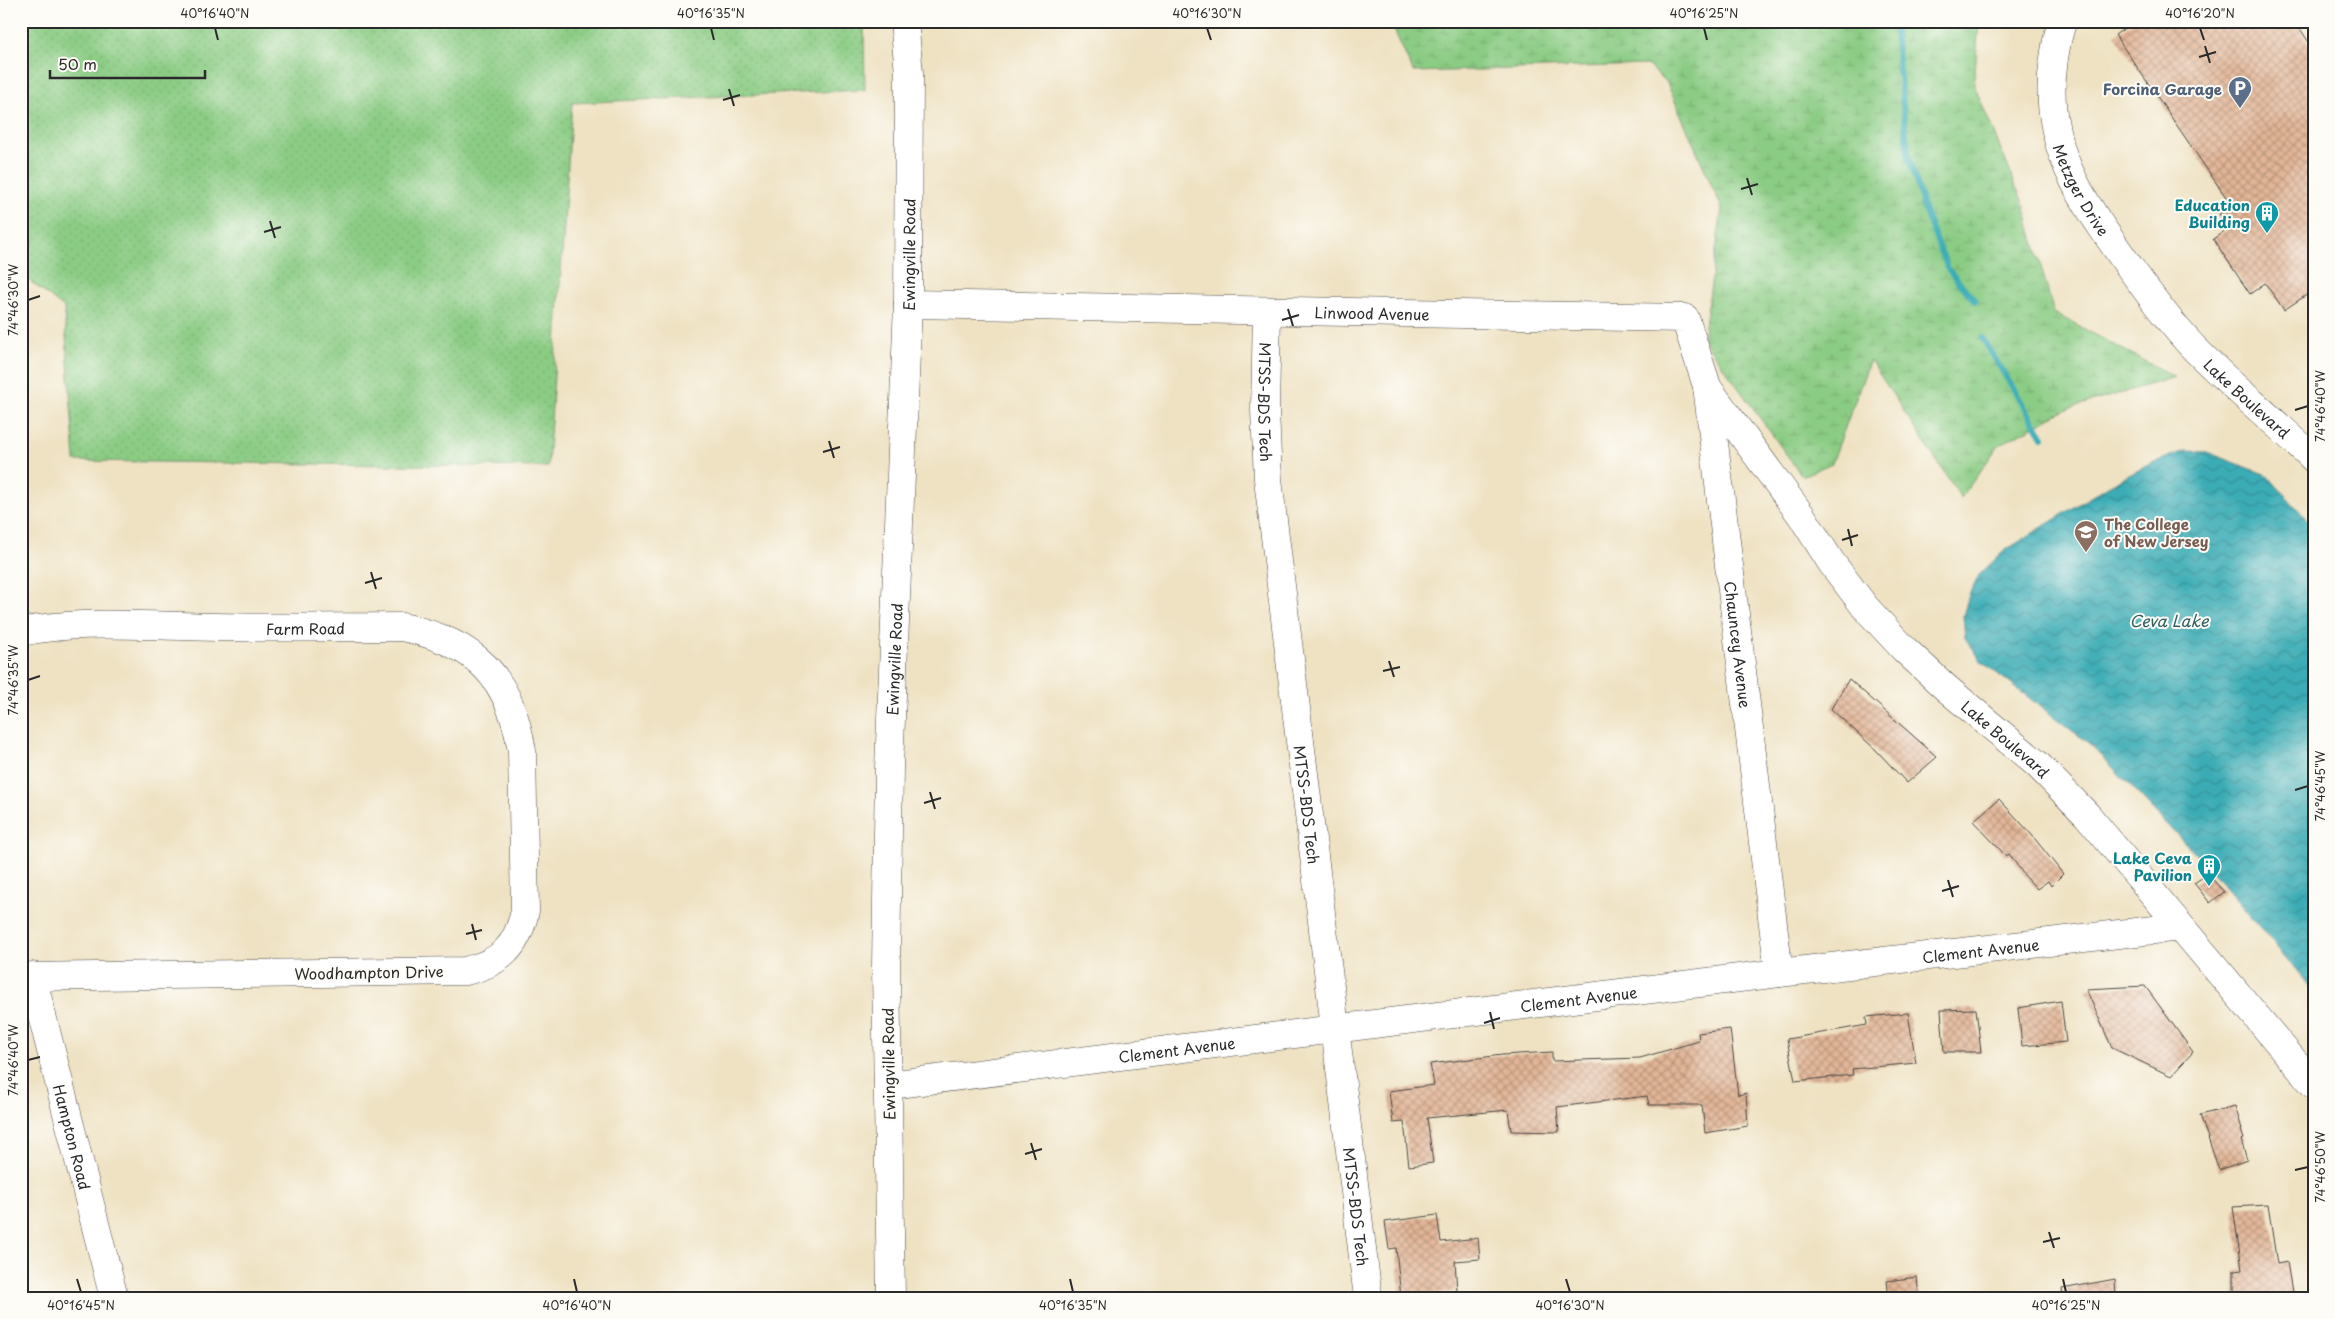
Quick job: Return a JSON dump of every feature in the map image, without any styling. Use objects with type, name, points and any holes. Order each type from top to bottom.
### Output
[{"type":"street","name":"Ewingville Road","points":[[891,1298],[886,968],[889,768],[908,304],[909,73],[904,21]]},
{"type":"street","name":"Metzger Drive","points":[[2063,21],[2055,53],[2051,82],[2052,111],[2056,138],[2065,164],[2094,216],[2182,335]]},
{"type":"street","name":"Linwood Avenue","points":[[908,304],[1685,318]]},
{"type":"street","name":"MTSS-BDS Tech","points":[[1267,311],[1265,410],[1268,479],[1368,1298]]},
{"type":"street","name":"Chauncey Avenue","points":[[1685,318],[1707,386],[1779,973]]},
{"type":"street","name":"Lake Boulevard","points":[[2182,335],[2208,362],[2314,459]]},
{"type":"street","name":"Lake Boulevard","points":[[1707,386],[1865,607],[1904,650],[1946,688],[2037,764],[2087,815],[2314,1085]]},
{"type":"street","name":"Farm Road","points":[[21,632],[75,625],[126,623],[181,626],[402,627],[431,633],[454,643],[475,657],[494,677],[509,700],[518,726],[522,751]]},
{"type":"street","name":"Woodhampton Drive","points":[[27,977],[465,971],[483,967],[501,957],[513,944],[521,928],[526,911],[522,751]]},
{"type":"street","name":"Clement Avenue","points":[[889,1085],[1779,973],[2180,927]]},
{"type":"street","name":"Hampton Road","points":[[27,977],[114,1298]]},
{"type":"green space","points":[[21,21],[864,21],[865,90],[572,103],[548,467],[75,461],[64,308],[21,274]]},
{"type":"green space","points":[[1390,21],[1979,21],[1974,85],[2024,205],[2054,313],[2175,377],[2067,409],[1999,445],[1961,498],[1870,360],[1832,463],[1802,476],[1703,339],[1722,209],[1667,83],[1647,65],[1413,72]]},
{"type":"water","name":"Ceva Lake","points":[[2185,451],[2207,452],[2267,475],[2314,527],[2314,991],[2210,869],[2091,745],[1982,662],[1965,638],[1963,616],[1969,594],[1979,575],[2004,551],[2108,486],[2152,463]]},
{"type":"building","name":"Forcina Garage","points":[[2135,21],[2295,21],[2314,50],[2314,290],[2284,310],[2265,283],[2250,294],[2213,239],[2229,228],[2219,214],[2232,206],[2115,35]]},
{"type":"building","points":[[1849,679],[1937,757],[1907,783],[1876,750],[1831,709]]},
{"type":"building","points":[[1999,799],[2031,834],[2063,874],[2051,886],[2048,881],[2037,889],[2009,854],[2006,856],[1973,821]]},
{"type":"building","name":"Lake Ceva Pavilion","points":[[2208,874],[2224,892],[2210,903],[2194,883]]},
{"type":"building","points":[[2145,986],[2193,1052],[2171,1076],[2112,1048],[2086,989]]},
{"type":"building","points":[[2061,1001],[2066,1042],[2022,1046],[2018,1008]]},
{"type":"building","points":[[1976,1009],[1981,1052],[1944,1052],[1941,1010]]},
{"type":"building","points":[[1908,1013],[1916,1063],[1852,1069],[1853,1075],[1795,1081],[1787,1039],[1867,1025],[1866,1017]]},
{"type":"building","points":[[1730,1029],[1738,1095],[1746,1093],[1748,1126],[1705,1133],[1702,1105],[1649,1105],[1647,1096],[1557,1107],[1559,1132],[1511,1131],[1508,1110],[1427,1118],[1433,1163],[1409,1166],[1404,1122],[1393,1123],[1389,1091],[1434,1085],[1430,1064],[1502,1055],[1552,1052],[1552,1061],[1640,1058],[1699,1041],[1698,1033]]},
{"type":"building","points":[[2235,1106],[2242,1129],[2244,1139],[2241,1140],[2247,1160],[2219,1170],[2200,1115]]},
{"type":"building","points":[[2268,1205],[2277,1264],[2287,1262],[2293,1298],[2234,1298],[2234,1270],[2242,1269],[2233,1207]]},
{"type":"building","points":[[1437,1215],[1441,1242],[1478,1238],[1480,1259],[1455,1261],[1457,1291],[1401,1298],[1396,1248],[1389,1249],[1385,1222]]},
{"type":"building","points":[[1917,1277],[1919,1298],[1889,1298],[1887,1281]]},
{"type":"building","points":[[2115,1279],[2116,1298],[2063,1298],[2062,1289]]},
{"type":"waterway","points":[[1894,21],[1908,154],[1925,212],[1948,269],[1975,301]]},
{"type":"waterway","points":[[1982,338],[2043,437]]},
{"type":"place","name":"Forcina Garage","points":[[2240,109]]},
{"type":"place","name":"Education Building","points":[[2267,234]]},
{"type":"place","name":"The College of New Jersey","points":[[2086,553]]},
{"type":"place","name":"Lake Ceva Pavilion","points":[[2209,887]]}]
